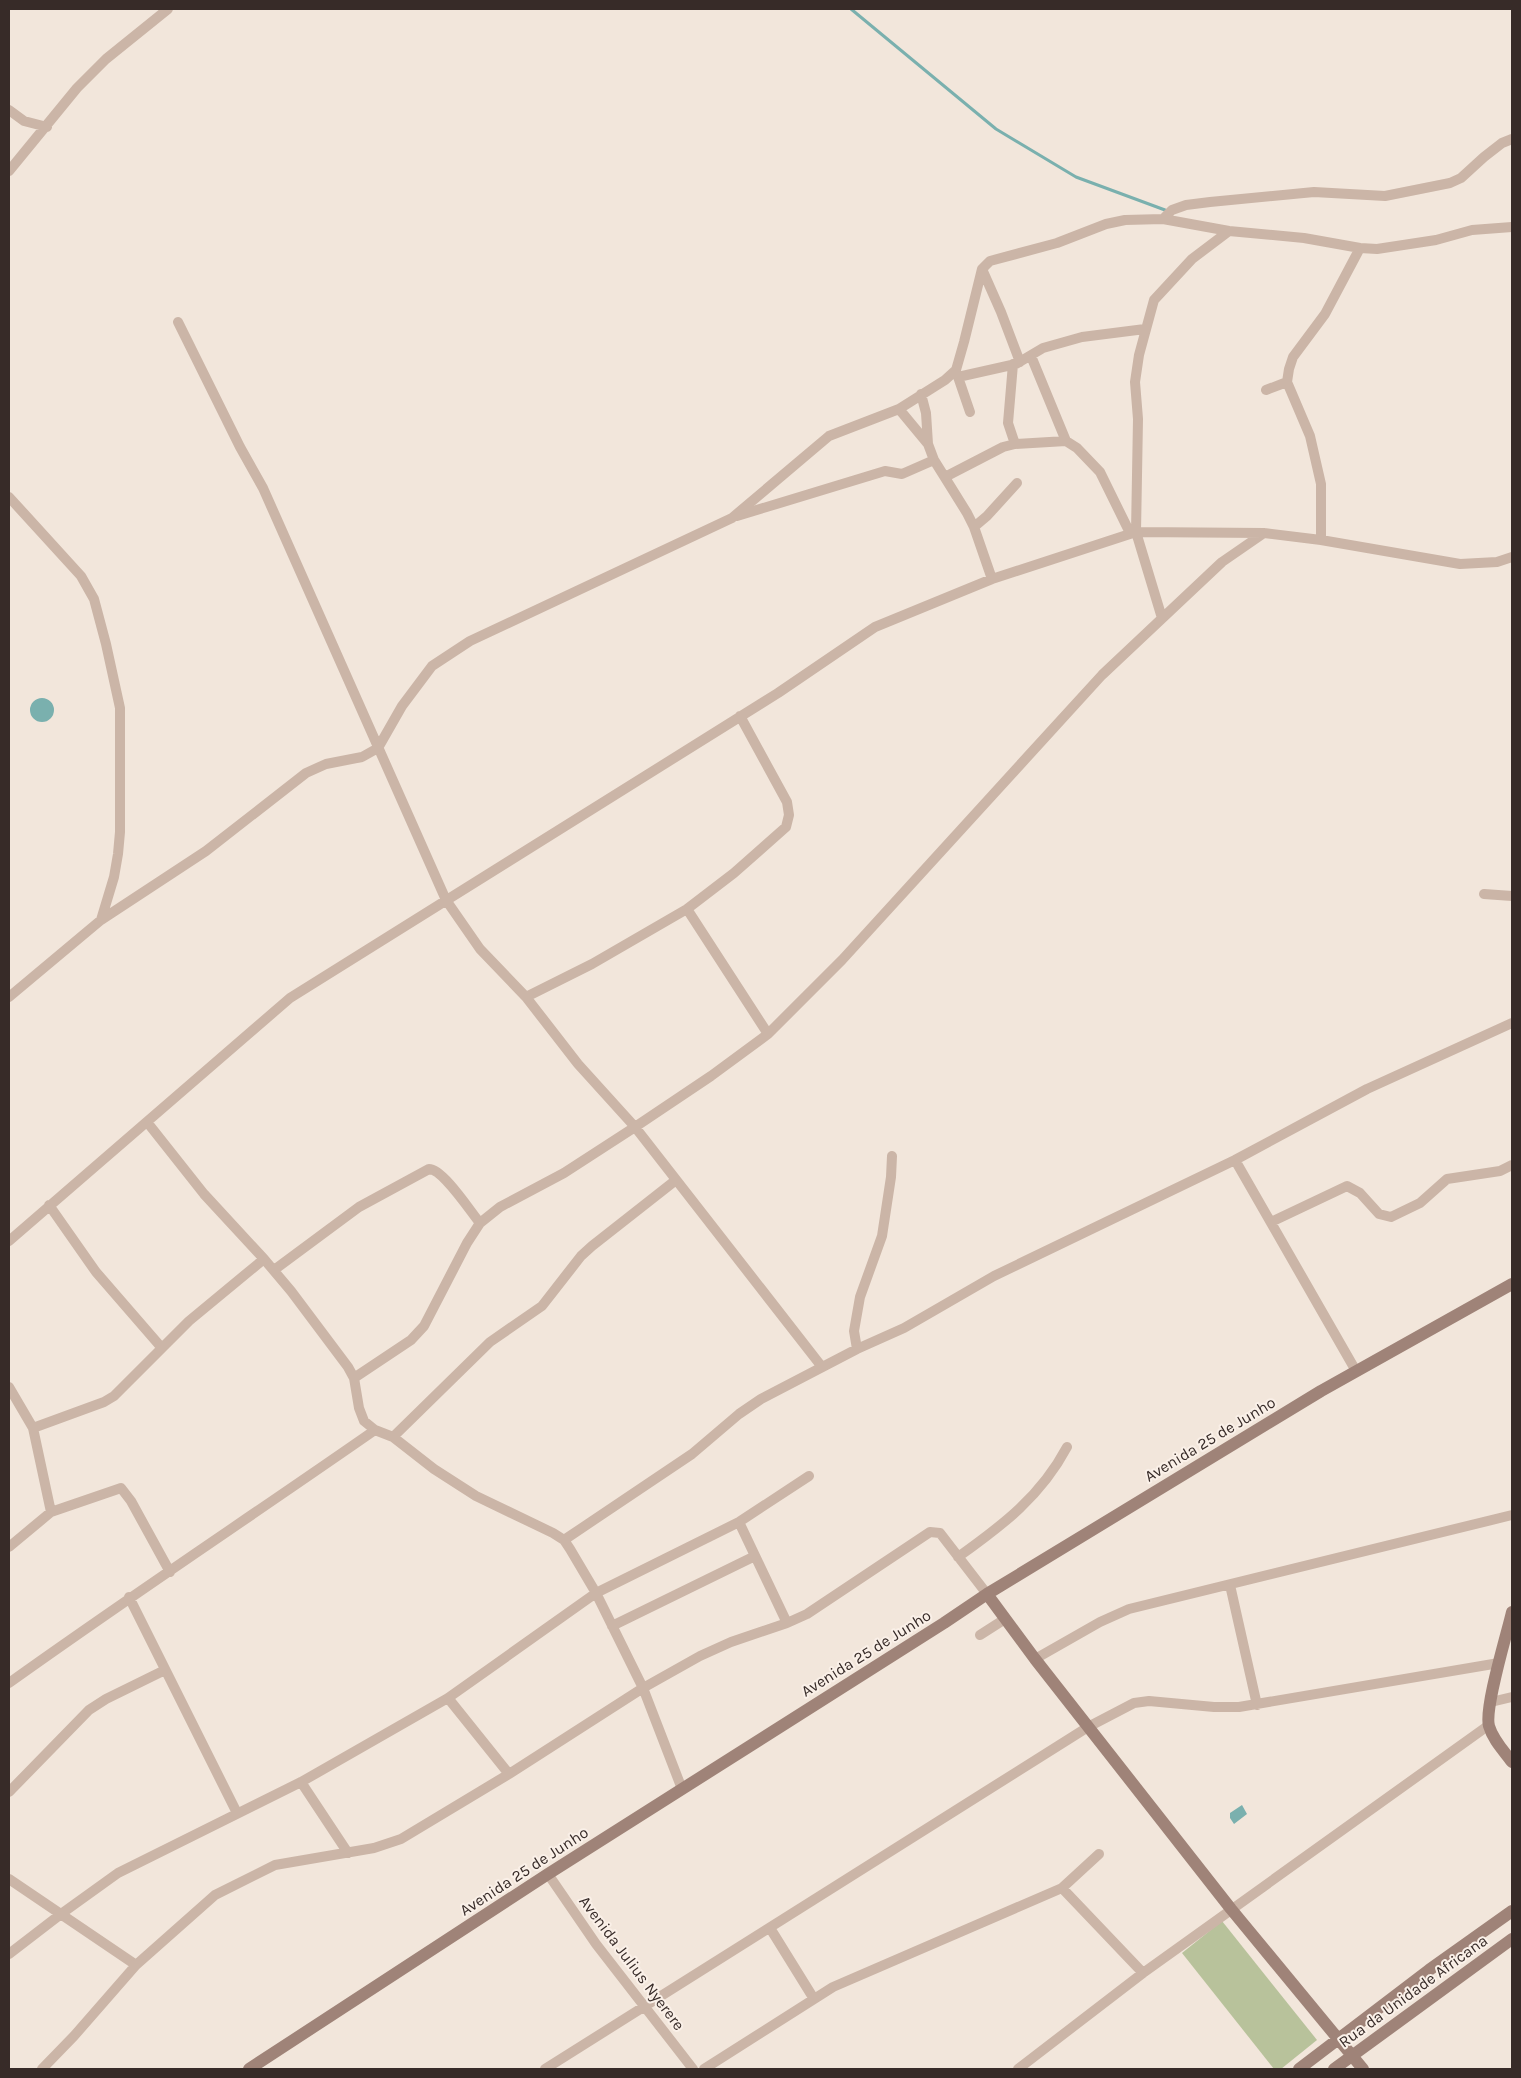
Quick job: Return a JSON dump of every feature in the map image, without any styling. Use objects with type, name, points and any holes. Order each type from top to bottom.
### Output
[{"type":"street","points":[[9,171],[78,88],[106,59],[168,9]]},
{"type":"street","points":[[9,110],[24,121],[47,127]]},
{"type":"street","points":[[1163,219],[1172,210],[1202,203],[1314,192],[1385,196],[1450,183],[1461,178],[1484,156],[1502,143],[1512,139]]},
{"type":"street","points":[[970,412],[957,373],[982,269],[990,262],[1057,243],[1106,224],[1125,220],[1163,219],[1229,231],[1304,238],[1360,248],[1377,249],[1401,247],[1472,230],[1512,227]]},
{"type":"street","points":[[1133,532],[1138,419],[1135,382],[1145,329],[1154,300],[1192,259],[1229,231]]},
{"type":"street","points":[[1321,540],[1321,484],[1310,436],[1287,382],[1293,357],[1325,314],[1360,248]]},
{"type":"street","points":[[982,269],[1001,312],[1016,364],[1008,423],[1015,444]]},
{"type":"street","points":[[178,322],[240,447],[263,488],[446,900],[480,949],[526,997],[578,1064],[635,1127],[822,1367]]},
{"type":"street","points":[[732,518],[829,436],[899,409],[957,373],[1016,364],[1043,348],[1082,336],[1145,329]]},
{"type":"street","points":[[1032,356],[1066,441],[1077,448],[1100,472],[1133,532],[1162,618]]},
{"type":"street","points":[[1266,390],[1287,382]]},
{"type":"street","points":[[922,394],[926,413],[928,444],[934,460],[974,527],[992,579]]},
{"type":"street","points":[[899,409],[928,444]]},
{"type":"street","points":[[945,477],[1002,447],[1015,444],[1066,441]]},
{"type":"street","points":[[9,997],[101,920],[206,851],[306,773],[326,764],[362,757],[378,748],[402,706],[432,666],[451,652],[478,637],[732,518],[884,471],[902,474],[934,460]]},
{"type":"street","points":[[974,527],[987,516],[1017,483]]},
{"type":"street","points":[[9,497],[81,576],[94,599],[120,708],[120,832],[114,877],[101,920]]},
{"type":"street","points":[[9,1241],[290,998],[778,693],[875,627],[992,579],[1133,532],[1264,533],[1321,540],[1460,564],[1497,562],[1512,557]]},
{"type":"street","points":[[354,1378],[411,1340],[424,1326],[467,1243],[480,1223],[500,1206],[564,1172],[635,1127],[711,1076],[768,1034],[849,952],[1102,675],[1222,562],[1264,533]]},
{"type":"street","points":[[526,997],[592,964],[686,909],[734,873],[786,827],[787,802],[740,716]]},
{"type":"street","points":[[1484,894],[1512,896]]},
{"type":"street","points":[[686,909],[768,1034]]},
{"type":"street","points":[[564,1540],[692,1454],[739,1414],[761,1399],[858,1349],[904,1328],[994,1276],[1236,1160],[1367,1089],[1512,1024]]},
{"type":"street","points":[[147,1122],[204,1194],[274,1270],[354,1378],[359,1408],[364,1420],[375,1430],[393,1438],[455,1483],[564,1540],[596,1593],[643,1688],[682,1789]]},
{"type":"street","points":[[858,1349],[854,1331],[860,1297],[882,1236],[892,1177],[892,1156]]},
{"type":"street","points":[[1236,1160],[1356,1371]]},
{"type":"street","points":[[1271,1222],[1347,1186],[1360,1194],[1379,1214],[1391,1217],[1420,1203],[1447,1179],[1500,1171],[1512,1165]]},
{"type":"street","points":[[274,1270],[359,1207],[429,1168],[445,1179],[480,1223]]},
{"type":"street","points":[[393,1438],[490,1342],[542,1306],[581,1256],[676,1180]]},
{"type":"street","points":[[50,1205],[96,1272],[162,1348]]},
{"type":"street","points":[[33,1428],[104,1402],[114,1396],[189,1322],[264,1259]]},
{"type":"street","name":"Avenida 25 de Junho","points":[[249,2069],[548,1874],[935,1629],[986,1594],[1356,1371],[1512,1284]]},
{"type":"street","points":[[9,1387],[33,1428],[52,1512]]},
{"type":"street","points":[[9,1683],[129,1597],[170,1572],[375,1430]]},
{"type":"street","points":[[958,1557],[999,1528],[1024,1506],[1048,1480],[1067,1447]]},
{"type":"street","points":[[9,1954],[118,1873],[301,1782],[448,1698],[596,1593],[739,1522],[809,1476]]},
{"type":"street","points":[[9,1547],[52,1512],[118,1488],[123,1489],[170,1572]]},
{"type":"street","points":[[1035,1659],[1100,1622],[1129,1608],[1230,1586],[1512,1515]]},
{"type":"street","points":[[739,1522],[787,1623]]},
{"type":"street","points":[[48,2067],[136,1965],[215,1895],[274,1865],[374,1848],[401,1838],[509,1774],[643,1688],[716,1648],[787,1623],[825,1603],[930,1532],[940,1533],[1035,1659],[1231,1909],[1363,2069]]},
{"type":"street","points":[[612,1626],[755,1556]]},
{"type":"street","points":[[1230,1586],[1257,1705]]},
{"type":"street","points":[[129,1597],[237,1813]]},
{"type":"street","points":[[1512,1612],[1499,1663],[1491,1702],[1489,1724],[1493,1736],[1512,1762]]},
{"type":"street","points":[[980,1635],[1005,1619]]},
{"type":"street","points":[[545,2069],[1088,1727],[1134,1703],[1149,1700],[1214,1707],[1257,1705],[1499,1663]]},
{"type":"street","points":[[9,1792],[89,1710],[106,1699],[165,1670]]},
{"type":"street","points":[[1491,1702],[1512,1697]]},
{"type":"street","points":[[448,1698],[509,1774]]},
{"type":"street","points":[[1018,2069],[1143,1972],[1489,1724]]},
{"type":"street","points":[[301,1782],[348,1853]]},
{"type":"street","points":[[704,2069],[833,1987],[1062,1888],[1099,1854]]},
{"type":"street","name":"Avenida Julius Nyerere","points":[[548,1874],[596,1944],[693,2069]]},
{"type":"street","points":[[9,1879],[136,1965]]},
{"type":"street","points":[[1062,1888],[1143,1972]]},
{"type":"street","name":"Rua da Unidade Africana","points":[[1299,2069],[1429,1970],[1512,1911]]},
{"type":"street","points":[[770,1928],[814,1999]]},
{"type":"street","name":"Rua da Unidade Africana","points":[[1334,2069],[1512,1939]]},
{"type":"green space","points":[[1222,1921],[1317,2040],[1281,2069],[1274,2069],[1182,1953]]},
{"type":"water","points":[[42,698],[51,701],[54,710],[51,719],[42,722],[33,719],[30,710],[33,701]]},
{"type":"water","points":[[1242,1805],[1247,1814],[1234,1824],[1230,1818],[1230,1813]]},
{"type":"waterway","points":[[851,9],[996,129],[1076,177],[1165,210]]}]
